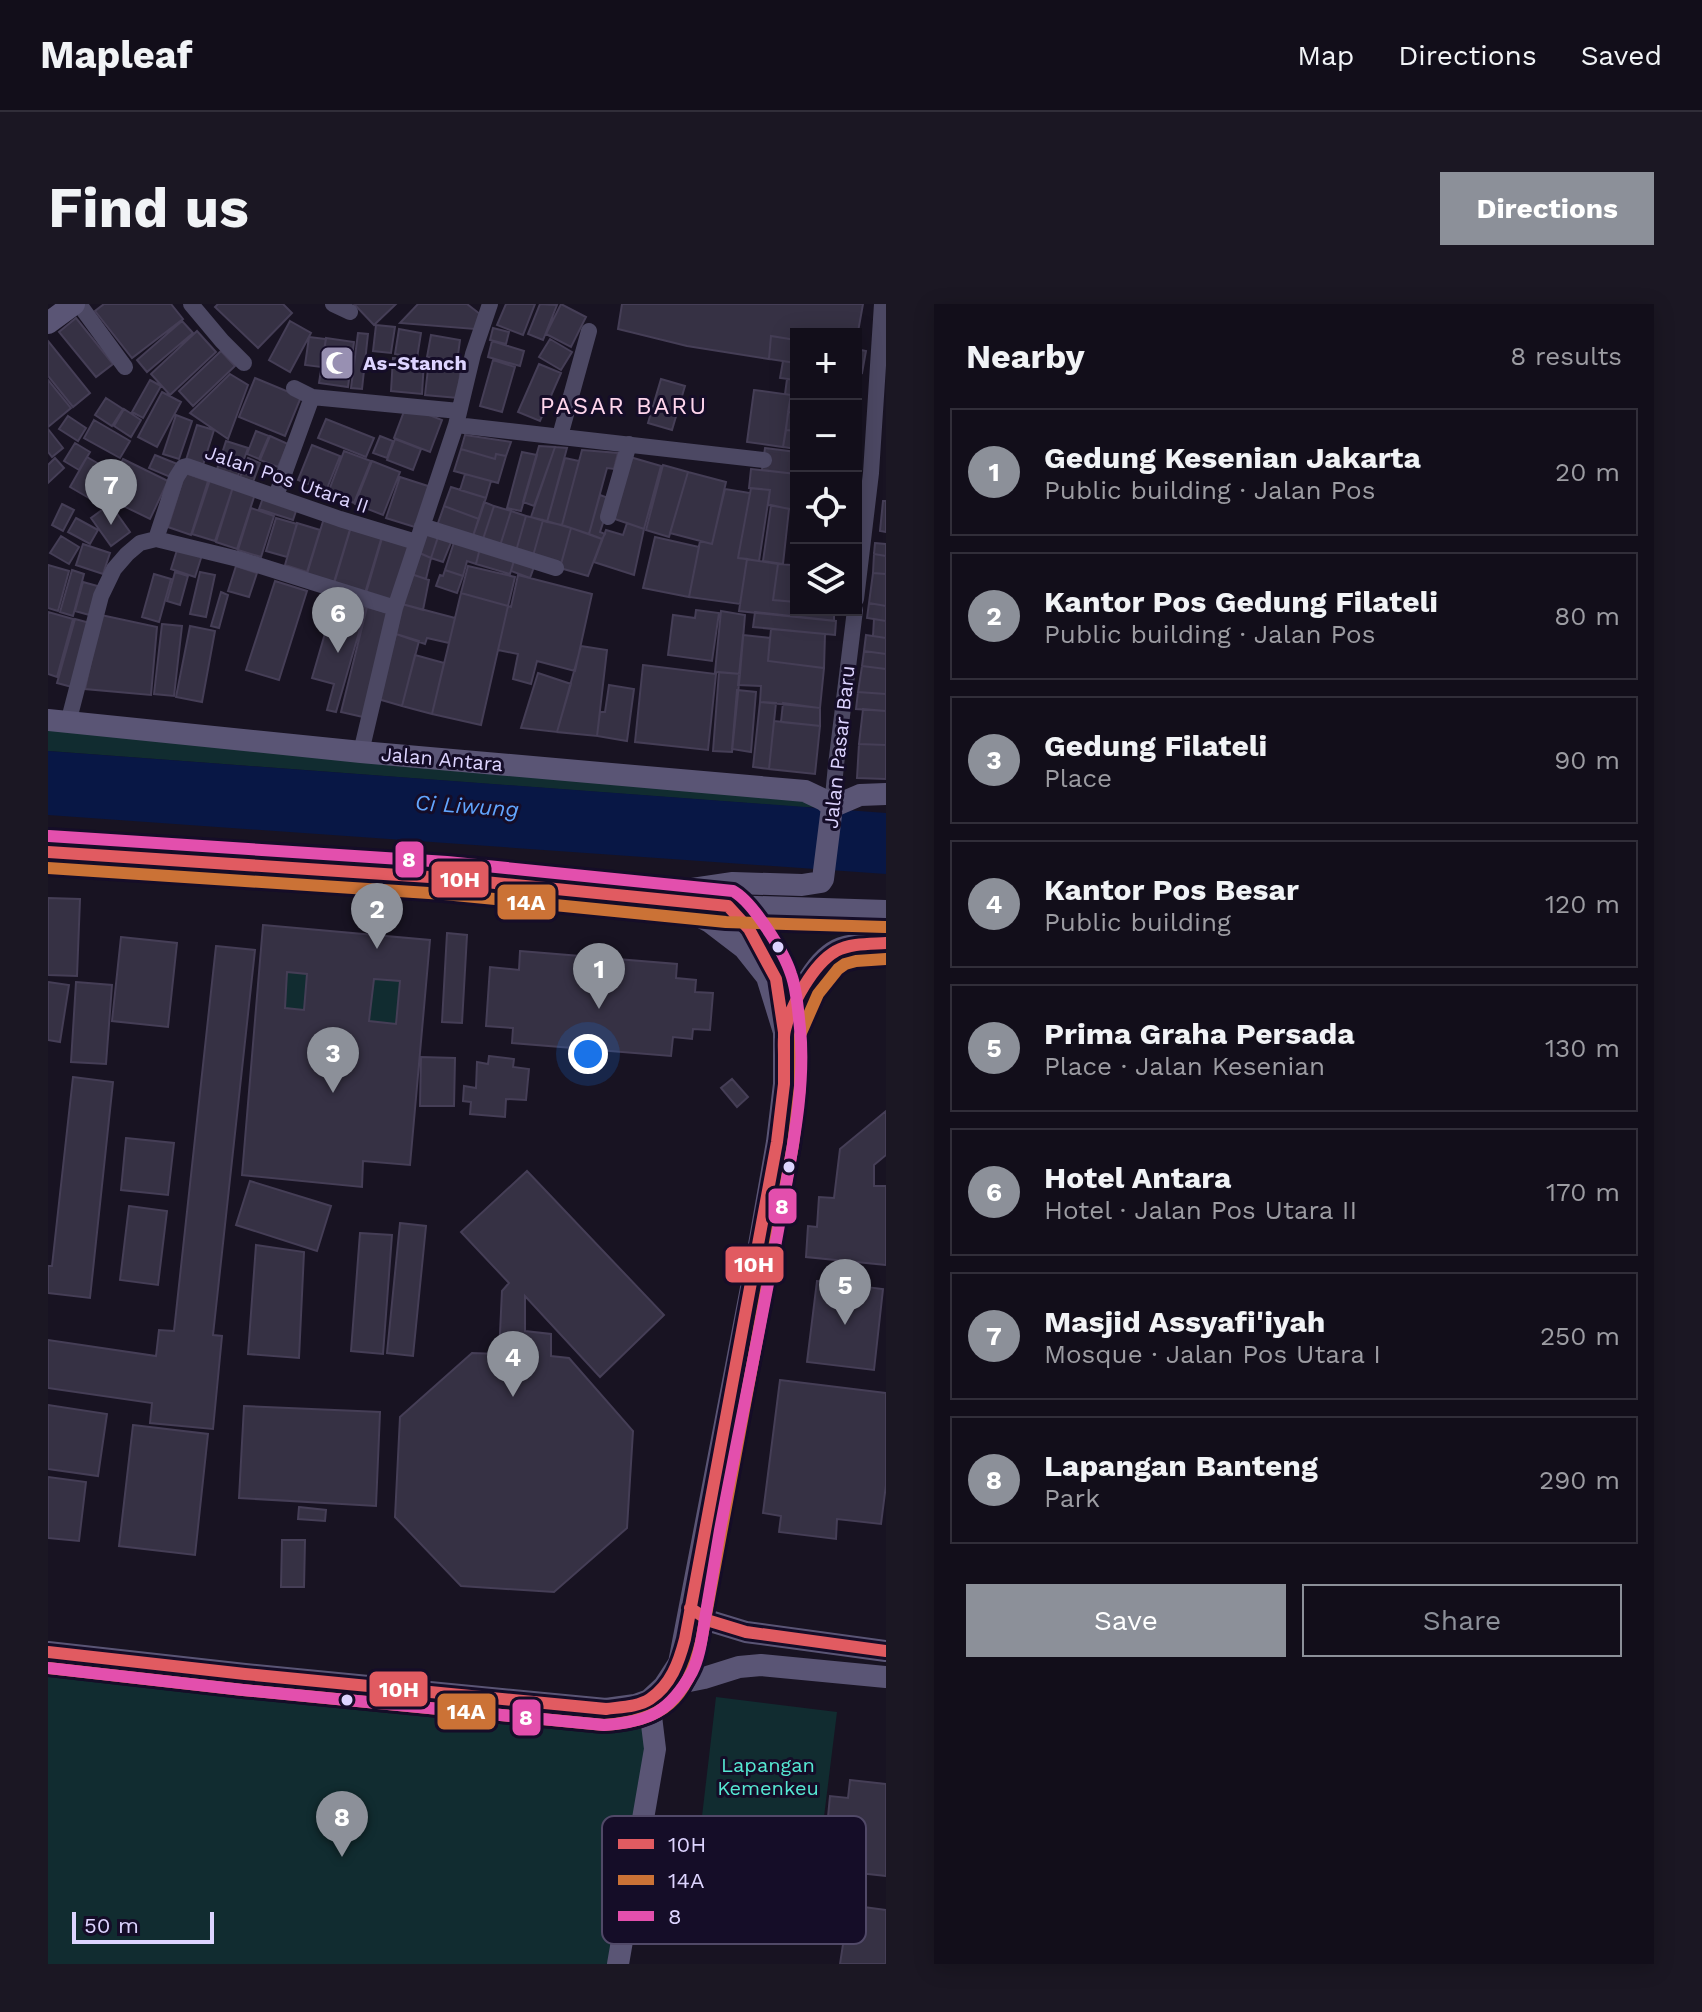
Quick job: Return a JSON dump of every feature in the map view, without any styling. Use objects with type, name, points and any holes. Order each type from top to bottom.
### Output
[{"type":"main road","name":"Jalan Antara","points":[[58,722],[805,791],[824,800],[832,808]]},
{"type":"main road","points":[[832,808],[860,795],[886,794]]},
{"type":"main road","name":"Jalan Pasar Baru","points":[[656,898],[682,890],[733,883],[802,885],[822,878],[832,808]]},
{"type":"main road","points":[[48,852],[445,878],[728,906],[886,911]]},
{"type":"main road","points":[[643,1816],[655,1749],[657,1693],[679,1663],[777,1142],[784,1084],[784,1032],[767,977],[744,948],[710,922],[656,898]]},
{"type":"main road","points":[[784,1032],[804,986],[827,957],[838,949],[853,945],[886,943]]},
{"type":"main road","points":[[690,1608],[710,1621],[746,1632],[886,1651]]},
{"type":"main road","points":[[48,1652],[606,1709],[635,1705],[657,1693],[739,1667],[761,1665],[886,1677]]},
{"type":"main road","points":[[618,1964],[621,1944]]},
{"type":"street","points":[[191,304],[244,363]]},
{"type":"street","points":[[333,304],[350,312]]},
{"type":"street","points":[[361,752],[395,608],[458,418],[473,354],[490,304]]},
{"type":"street","points":[[860,544],[882,304]]},
{"type":"street","points":[[61,311],[125,367]]},
{"type":"street","points":[[560,436],[589,331]]},
{"type":"street","points":[[294,388],[312,397],[560,436],[764,460]]},
{"type":"street","points":[[276,496],[312,397]]},
{"type":"street","points":[[608,517],[629,444]]},
{"type":"street","name":"Jalan Pos Utara II","points":[[156,539],[176,478],[187,466],[340,519],[419,534],[556,568]]},
{"type":"street","points":[[58,722],[101,596],[114,569],[140,543],[156,539],[238,559],[395,608]]},
{"type":"street","name":"Jalan Pasar Baru","points":[[832,808],[854,616]]},
{"type":"green space","points":[[48,720],[805,791],[832,807],[48,751]]},
{"type":"green space","points":[[287,972],[307,974],[304,1010],[285,1008]]},
{"type":"green space","points":[[374,979],[400,981],[396,1024],[369,1021]]},
{"type":"green space","points":[[48,1650],[635,1705],[653,1727],[640,1816],[602,1816],[602,1944],[621,1944],[618,1964],[48,1964]]},
{"type":"green space","name":"Lapangan Kemenkeu","points":[[716,1697],[837,1712],[824,1816],[702,1816]]},
{"type":"water","name":"Ci Liwung","points":[[48,751],[886,813],[886,874],[48,815]]},
{"type":"building","points":[[104,304],[171,304],[183,319],[132,358],[95,311]]},
{"type":"building","points":[[218,304],[283,304],[292,313],[258,348],[215,307]]},
{"type":"building","points":[[354,304],[396,304],[374,325]]},
{"type":"building","points":[[418,304],[467,304],[480,314],[475,329],[400,323]]},
{"type":"building","points":[[506,304],[535,304],[523,335],[497,325]]},
{"type":"building","points":[[540,304],[557,305],[543,340],[528,334]]},
{"type":"building","points":[[561,304],[586,317],[571,347],[546,334]]},
{"type":"building","points":[[622,304],[863,304],[859,328],[790,328],[790,339],[771,336],[769,359],[687,346],[618,329]]},
{"type":"building","points":[[76,318],[113,364],[96,377],[59,332]]},
{"type":"building","points":[[182,321],[193,333],[147,372],[137,360]]},
{"type":"building","points":[[290,321],[311,333],[290,372],[269,360]]},
{"type":"building","points":[[376,325],[395,327],[391,353],[373,351]]},
{"type":"building","points":[[493,328],[509,332],[506,344],[490,340]]},
{"type":"building","points":[[399,329],[421,333],[417,358],[395,354]]},
{"type":"building","points":[[197,331],[216,352],[170,395],[151,374]]},
{"type":"building","points":[[358,333],[368,334],[362,389],[351,388]]},
{"type":"building","points":[[431,335],[460,340],[457,362],[427,357]]},
{"type":"building","points":[[771,336],[790,339],[790,362],[769,359]]},
{"type":"building","points":[[309,337],[326,339],[321,367],[305,365]]},
{"type":"building","name":"As-Stanch","points":[[326,338],[354,342],[348,387],[319,383]]},
{"type":"building","points":[[550,339],[572,352],[561,370],[539,357]]},
{"type":"building","points":[[48,341],[90,393],[73,407],[48,376]]},
{"type":"building","points":[[492,341],[524,351],[520,366],[488,357]]},
{"type":"building","points":[[862,350],[866,351],[862,373]]},
{"type":"building","points":[[221,351],[235,366],[193,406],[179,391]]},
{"type":"building","points":[[393,358],[424,361],[422,394],[391,391]]},
{"type":"building","points":[[429,360],[461,363],[458,398],[425,395]]},
{"type":"building","points":[[493,360],[515,367],[502,412],[480,406]]},
{"type":"building","points":[[783,361],[790,362],[790,379],[780,378]]},
{"type":"building","points":[[539,364],[561,373],[540,421],[518,412]]},
{"type":"building","points":[[230,374],[248,385],[228,439],[190,413]]},
{"type":"building","points":[[255,378],[301,397],[285,436],[239,417]]},
{"type":"building","points":[[661,379],[685,386],[672,430],[648,423]]},
{"type":"building","points":[[787,379],[790,379],[790,395],[785,394]]},
{"type":"building","points":[[48,380],[71,408],[48,427]]},
{"type":"building","points":[[150,380],[161,386],[143,418],[132,412]]},
{"type":"building","points":[[754,390],[790,395],[783,447],[747,442]]},
{"type":"building","points":[[162,392],[181,402],[157,447],[138,437]]},
{"type":"building","points":[[106,398],[123,409],[112,426],[95,415]]},
{"type":"building","points":[[406,406],[442,420],[430,452],[394,438]]},
{"type":"building","points":[[124,409],[141,420],[131,437],[114,426]]},
{"type":"building","points":[[788,412],[790,412],[790,430],[786,430]]},
{"type":"building","points":[[176,415],[192,421],[179,459],[163,454]]},
{"type":"building","points":[[68,416],[86,428],[78,441],[59,429]]},
{"type":"building","points":[[326,419],[374,438],[366,457],[318,438]]},
{"type":"building","points":[[94,420],[130,441],[120,458],[84,438]]},
{"type":"building","points":[[197,425],[214,430],[203,465],[186,460]]},
{"type":"building","points":[[48,429],[63,448],[52,457],[48,452]]},
{"type":"building","points":[[786,430],[790,430],[790,448],[783,447]]},
{"type":"building","points":[[256,431],[269,436],[259,459],[247,454]]},
{"type":"building","points":[[465,435],[511,442],[506,456],[496,454],[495,459],[461,449]]},
{"type":"building","points":[[270,436],[288,444],[278,467],[260,460]]},
{"type":"building","points":[[380,436],[393,441],[387,458],[373,453]]},
{"type":"building","points":[[395,439],[421,449],[413,470],[387,460]]},
{"type":"building","points":[[226,441],[248,448],[238,476],[217,469]]},
{"type":"building","points":[[75,443],[90,452],[79,470],[64,461]]},
{"type":"building","points":[[312,445],[340,456],[326,491],[298,480]]},
{"type":"building","points":[[539,446],[555,447],[534,506],[523,502]]},
{"type":"building","points":[[555,447],[567,448],[547,522],[531,517]]},
{"type":"building","points":[[765,448],[790,451],[790,473],[762,470]]},
{"type":"building","points":[[461,449],[495,459],[496,454],[506,456],[498,483],[454,471]]},
{"type":"building","points":[[582,450],[618,453],[614,469],[607,468],[589,534],[562,525]]},
{"type":"building","points":[[344,451],[371,461],[354,503],[328,493]]},
{"type":"building","points":[[522,452],[537,455],[521,511],[507,508]]},
{"type":"building","points":[[155,455],[180,465],[175,479],[149,468]]},
{"type":"building","points":[[87,457],[111,471],[94,501],[70,487]]},
{"type":"building","points":[[630,457],[661,466],[644,529],[612,518]]},
{"type":"building","points":[[55,458],[64,468],[48,483],[48,465]]},
{"type":"building","points":[[248,458],[260,463],[253,482],[240,477]]},
{"type":"building","points":[[565,458],[579,461],[562,525],[547,522]]},
{"type":"building","points":[[123,459],[168,481],[150,519],[105,497]]},
{"type":"building","points":[[372,461],[400,472],[383,515],[355,504]]},
{"type":"building","points":[[663,465],[688,472],[669,537],[646,530]]},
{"type":"building","points":[[751,469],[790,473],[790,509],[768,505],[770,490],[749,488]]},
{"type":"building","points":[[688,472],[726,482],[712,544],[670,533]]},
{"type":"building","points":[[185,473],[208,481],[191,535],[168,527]]},
{"type":"building","points":[[465,474],[491,481],[486,498],[460,490]]},
{"type":"building","points":[[400,477],[431,487],[418,528],[386,518]]},
{"type":"building","points":[[210,480],[233,487],[215,541],[192,534]]},
{"type":"building","points":[[233,487],[255,494],[237,549],[216,542]]},
{"type":"building","points":[[451,487],[486,498],[479,519],[444,506]]},
{"type":"building","points":[[751,488],[770,490],[759,561],[738,558]]},
{"type":"building","points":[[725,489],[750,493],[738,558],[747,559],[740,604],[689,597],[700,541],[712,544]]},
{"type":"building","points":[[264,495],[298,505],[293,520],[259,509]]},
{"type":"building","points":[[600,495],[611,499],[600,532],[605,534],[602,539],[589,534]]},
{"type":"building","points":[[883,501],[886,501],[886,532],[880,531]]},
{"type":"building","points":[[484,502],[494,506],[482,542],[472,539]]},
{"type":"building","points":[[62,504],[74,510],[63,531],[52,525]]},
{"type":"building","points":[[110,504],[130,532],[111,546],[91,518]]},
{"type":"building","points":[[771,505],[789,509],[783,564],[763,561]]},
{"type":"building","points":[[444,506],[479,519],[472,539],[437,526]]},
{"type":"building","points":[[494,506],[511,511],[499,549],[482,542]]},
{"type":"building","points":[[251,508],[274,516],[261,557],[238,550]]},
{"type":"building","points":[[511,511],[526,516],[516,551],[500,546]]},
{"type":"building","points":[[526,516],[543,520],[533,556],[516,551]]},
{"type":"building","points":[[76,518],[98,530],[90,544],[68,532]]},
{"type":"building","points":[[276,518],[297,524],[287,557],[266,551]]},
{"type":"building","points":[[324,518],[351,526],[334,582],[307,574]]},
{"type":"building","points":[[543,520],[571,528],[561,564],[533,556]]},
{"type":"building","points":[[297,523],[320,530],[307,572],[285,565]]},
{"type":"building","points":[[627,523],[644,529],[634,575],[594,562],[606,530],[623,535]]},
{"type":"building","points":[[351,527],[382,536],[365,593],[334,584]]},
{"type":"building","points":[[423,527],[439,534],[431,558],[415,551]]},
{"type":"building","points":[[571,528],[602,539],[588,576],[560,568]]},
{"type":"building","points":[[439,534],[452,540],[443,562],[431,558]]},
{"type":"building","points":[[383,535],[414,544],[397,602],[366,593]]},
{"type":"building","points":[[61,536],[79,547],[69,564],[50,553]]},
{"type":"building","points":[[655,537],[699,547],[689,597],[643,588]]},
{"type":"building","points":[[455,539],[480,548],[476,564],[467,561],[463,576],[445,570]]},
{"type":"building","points":[[875,543],[886,544],[886,556],[874,554]]},
{"type":"building","points":[[83,544],[110,553],[103,574],[76,565]]},
{"type":"building","points":[[178,547],[202,555],[195,577],[171,569]]},
{"type":"building","points":[[480,548],[515,557],[510,574],[476,564]]},
{"type":"building","points":[[415,551],[431,558],[426,579],[408,573]]},
{"type":"building","points":[[874,554],[886,556],[886,574],[873,573]]},
{"type":"building","points":[[515,557],[535,564],[530,578],[511,571]]},
{"type":"building","points":[[747,559],[778,564],[773,600],[790,601],[790,616],[834,616],[834,621],[739,611]]},
{"type":"building","points":[[778,564],[790,565],[790,601],[773,600]]},
{"type":"building","points":[[48,565],[69,571],[58,611],[48,608]]},
{"type":"building","points":[[236,566],[257,573],[249,597],[228,591]]},
{"type":"building","points":[[468,566],[515,577],[508,606],[461,593]]},
{"type":"building","points":[[72,570],[84,574],[73,616],[60,612]]},
{"type":"building","points":[[445,570],[463,576],[457,593],[436,586]]},
{"type":"building","points":[[175,572],[188,576],[180,605],[167,601]]},
{"type":"building","points":[[200,572],[215,575],[206,617],[190,614]]},
{"type":"building","points":[[408,573],[429,580],[423,610],[402,604]]},
{"type":"building","points":[[873,573],[886,574],[886,606],[869,603]]},
{"type":"building","points":[[154,574],[171,579],[159,622],[142,617]]},
{"type":"building","points":[[518,575],[592,594],[575,671],[537,661],[531,684],[513,679],[518,654],[498,650]]},
{"type":"building","points":[[275,581],[307,591],[279,680],[246,670]]},
{"type":"building","points":[[83,582],[101,587],[93,616],[75,611]]},
{"type":"building","points":[[221,592],[228,595],[219,628],[211,626]]},
{"type":"building","points":[[461,593],[508,606],[481,725],[432,714]]},
{"type":"building","points":[[335,599],[366,608],[336,712],[327,710],[334,684],[312,678]]},
{"type":"building","points":[[869,603],[886,606],[886,621],[867,618]]},
{"type":"building","points":[[402,604],[455,618],[449,643],[427,638],[425,644],[396,634]]},
{"type":"building","points":[[367,607],[389,613],[363,717],[341,712]]},
{"type":"building","points":[[696,610],[719,613],[712,661],[668,655],[673,615],[695,618]]},
{"type":"building","points":[[721,611],[745,615],[740,674],[715,672]]},
{"type":"building","points":[[48,612],[73,619],[57,677],[48,674]]},
{"type":"building","points":[[755,612],[836,621],[835,635],[753,627]]},
{"type":"building","points":[[101,615],[157,627],[151,695],[85,689]]},
{"type":"building","points":[[75,619],[90,623],[72,687],[57,683]]},
{"type":"building","points":[[874,619],[886,621],[886,638],[873,636]]},
{"type":"building","points":[[162,624],[182,626],[174,696],[154,694]]},
{"type":"building","points":[[190,626],[215,631],[202,702],[176,697]]},
{"type":"building","points":[[771,629],[825,634],[824,668],[768,661]]},
{"type":"building","points":[[396,634],[419,641],[402,706],[378,699]]},
{"type":"building","points":[[743,635],[770,638],[768,661],[824,668],[820,708],[760,702],[761,686],[738,685]]},
{"type":"building","points":[[866,635],[886,638],[886,654],[864,651]]},
{"type":"building","points":[[581,646],[607,650],[597,736],[557,732]]},
{"type":"building","points":[[864,651],[886,654],[886,669],[862,666]]},
{"type":"building","points":[[415,655],[444,663],[432,714],[402,706]]},
{"type":"building","points":[[643,665],[716,674],[708,750],[635,742]]},
{"type":"building","points":[[862,666],[886,669],[886,694],[858,692]]},
{"type":"building","points":[[719,672],[740,674],[732,752],[713,751]]},
{"type":"building","points":[[538,673],[571,684],[557,732],[521,728]]},
{"type":"building","points":[[609,685],[634,689],[627,741],[597,736],[600,712],[605,712]]},
{"type":"building","points":[[737,690],[756,692],[751,752],[732,749]]},
{"type":"building","points":[[858,692],[886,694],[886,711],[856,709]]},
{"type":"building","points":[[760,702],[776,703],[769,769],[753,767]]},
{"type":"building","points":[[783,703],[820,708],[820,726],[781,722]]},
{"type":"building","points":[[863,709],[886,711],[886,745],[859,744]]},
{"type":"building","points":[[774,721],[820,726],[815,774],[769,769]]},
{"type":"building","points":[[859,744],[886,745],[886,779],[857,778]]},
{"type":"building","points":[[48,898],[80,899],[77,976],[48,975]]},
{"type":"building","points":[[772,921],[794,970],[781,976],[758,928]]},
{"type":"building","points":[[263,925],[430,940],[410,1165],[363,1161],[362,1187],[242,1175]],"holes":[[[287,972],[307,974],[304,1010],[285,1008]],[[374,979],[400,981],[396,1024],[369,1021]]]},
{"type":"building","points":[[447,933],[467,935],[462,1023],[442,1022]]},
{"type":"building","points":[[121,937],[177,943],[168,1027],[112,1021]]},
{"type":"building","points":[[216,946],[255,950],[213,1335],[222,1336],[213,1429],[150,1423],[152,1403],[48,1388],[48,1340],[156,1356],[159,1330],[174,1331]]},
{"type":"building","points":[[520,951],[677,964],[676,978],[696,980],[695,992],[713,993],[710,1030],[693,1029],[692,1039],[673,1037],[671,1056],[512,1043],[513,1028],[486,1026],[490,967],[519,970]]},
{"type":"building","points":[[48,982],[69,985],[60,1042],[48,1040]]},
{"type":"building","points":[[76,982],[112,985],[106,1064],[71,1062]]},
{"type":"building","points":[[489,1056],[514,1059],[513,1067],[529,1069],[526,1100],[506,1099],[505,1117],[470,1114],[471,1102],[463,1101],[464,1086],[476,1088],[477,1062],[488,1064]]},
{"type":"building","points":[[421,1057],[455,1058],[454,1106],[420,1106]]},
{"type":"building","points":[[73,1077],[113,1082],[90,1298],[48,1293],[48,1266],[52,1266]]},
{"type":"building","points":[[732,1079],[748,1097],[737,1107],[721,1088]]},
{"type":"building","points":[[886,1111],[886,1155],[874,1165],[874,1186],[886,1186],[886,1265],[806,1257],[808,1226],[817,1227],[819,1197],[834,1198],[840,1149]]},
{"type":"building","points":[[126,1138],[174,1143],[168,1195],[121,1190]]},
{"type":"building","points":[[527,1171],[664,1315],[600,1377],[525,1296],[525,1331],[551,1334],[551,1356],[569,1358],[633,1431],[627,1528],[554,1592],[461,1586],[395,1517],[400,1417],[472,1353],[499,1354],[502,1291],[509,1283],[461,1232]]},
{"type":"building","points":[[250,1181],[331,1206],[317,1251],[236,1225]]},
{"type":"building","points":[[129,1206],[167,1211],[158,1285],[120,1280]]},
{"type":"building","points":[[400,1223],[426,1226],[413,1356],[387,1353]]},
{"type":"building","points":[[360,1233],[392,1235],[383,1354],[351,1351]]},
{"type":"building","points":[[256,1245],[304,1252],[299,1358],[248,1354]]},
{"type":"building","points":[[817,1281],[883,1289],[874,1370],[807,1362]]},
{"type":"building","points":[[780,1380],[886,1393],[886,1485],[881,1524],[837,1519],[836,1539],[779,1532],[781,1516],[763,1513]]},
{"type":"building","points":[[48,1405],[107,1414],[98,1476],[48,1469]]},
{"type":"building","points":[[244,1406],[380,1412],[376,1506],[239,1498]]},
{"type":"building","points":[[133,1425],[208,1434],[195,1555],[119,1546]]},
{"type":"building","points":[[48,1477],[86,1482],[79,1541],[48,1538]]},
{"type":"building","points":[[299,1507],[326,1510],[325,1521],[298,1519]]},
{"type":"building","points":[[282,1540],[305,1540],[304,1587],[281,1587]]},
{"type":"building","points":[[850,1780],[886,1784],[886,1876],[866,1874],[866,1816],[828,1816],[830,1796],[848,1798]]},
{"type":"building","points":[[866,1907],[886,1910],[886,1964],[840,1964],[843,1944],[866,1944]]},
{"type":"tunnel","points":[[764,460],[790,463]]},
{"type":"transit line","name":"8","points":[[48,1668],[604,1725],[634,1721],[666,1706],[692,1672],[700,1646],[789,1168],[801,1074],[800,1028],[793,980],[775,941],[750,906],[733,891],[447,862],[49,836]]},
{"type":"transit line","name":"10H","points":[[48,852],[445,878],[728,906],[749,929],[776,979],[784,1032],[784,1084],[777,1142],[685,1639],[673,1672],[650,1699],[640,1704],[606,1709],[48,1652]]},
{"type":"transit line","name":"14A","points":[[48,868],[444,894],[726,922],[885,927]]},
{"type":"transit line","name":"10H","points":[[784,1055],[784,1033],[792,1009],[819,965],[842,948],[886,943]]},
{"type":"transit line","name":"14A","points":[[48,1668],[604,1725],[642,1718],[670,1703],[688,1678],[701,1642],[793,1145],[800,1086],[800,1035],[818,994],[838,969],[856,961],[886,959]]},
{"type":"transit line","name":"10H","points":[[690,1608],[710,1621],[746,1632],[886,1651]]},
{"type":"place","name":"As-Stanch","points":[[337,363]]},
{"type":"place","name":"Masjid Assyafi'iyah","points":[[111,525]]},
{"type":"place","name":"Hotel Antara","points":[[338,653]]},
{"type":"place","name":"Kantor Pos Gedung Filateli","points":[[377,949]]},
{"type":"place","name":"Gedung Kesenian Jakarta","points":[[599,1009]]},
{"type":"place","name":"Gedung Filateli","points":[[333,1093]]},
{"type":"place","name":"Prima Graha Persada","points":[[845,1325]]},
{"type":"place","name":"Kantor Pos Besar","points":[[513,1397]]},
{"type":"place","name":"Lapangan Banteng","points":[[342,1857]]},
{"type":"district","name":"PASAR BARU","points":[[624,406]]}]
